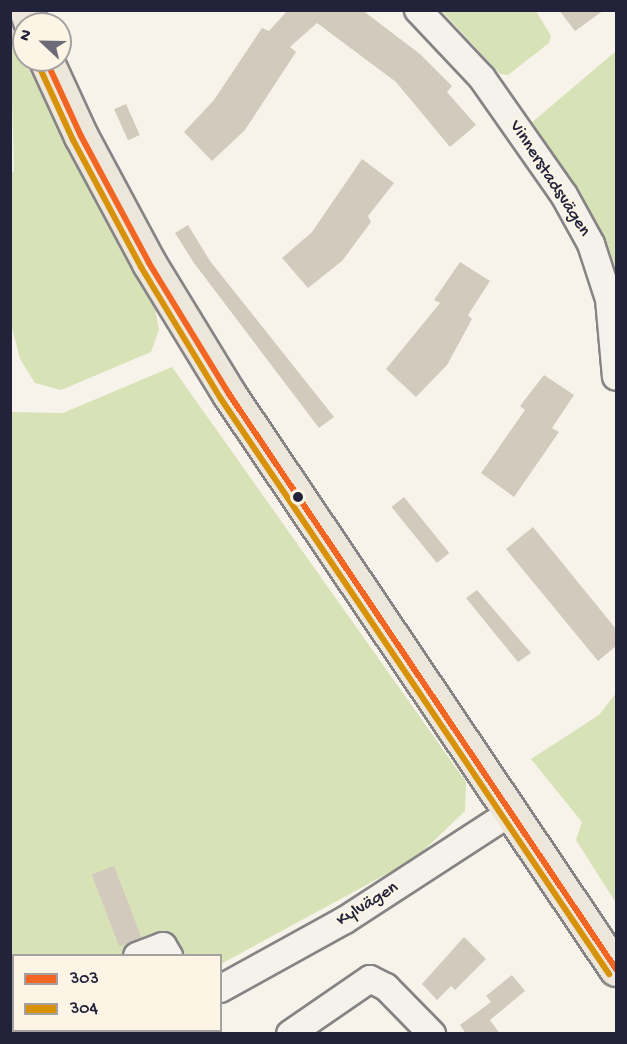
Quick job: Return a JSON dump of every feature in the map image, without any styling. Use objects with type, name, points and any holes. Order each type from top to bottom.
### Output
[{"type":"main road","points":[[52,72],[81,136],[149,264],[229,394],[616,969]]},
{"type":"street","name":"Vinnerstadsvägen","points":[[418,10],[482,78],[564,195],[591,244],[609,298],[616,377]]},
{"type":"street","name":"Kylvägen","points":[[222,988],[345,920],[510,813]]},
{"type":"street","points":[[142,954],[163,946],[168,954]]},
{"type":"street","points":[[290,1034],[365,981],[375,980],[432,1034]]},
{"type":"green space","points":[[442,11],[536,11],[551,36],[549,43],[508,75],[500,74]]},
{"type":"green space","points":[[10,23],[12,72],[30,72],[155,309],[159,330],[151,352],[61,390],[35,383],[20,359],[11,324],[10,173],[14,171]]},
{"type":"green space","points":[[616,51],[616,391],[607,369],[591,270],[556,192],[517,135]]},
{"type":"green space","points":[[172,367],[466,782],[465,811],[416,858],[222,963],[222,954],[12,954],[12,1032],[47,1032],[11,1033],[11,412],[63,413]]},
{"type":"green space","points":[[616,693],[616,903],[576,840],[582,822],[531,759],[599,715]]},
{"type":"building","points":[[288,10],[362,10],[420,54],[452,86],[447,92],[476,125],[450,147],[396,82],[317,23],[290,47],[296,52],[245,130],[212,161],[184,132],[214,100],[262,28],[269,31]]},
{"type":"building","points":[[559,10],[604,10],[575,31]]},
{"type":"building","points":[[126,104],[140,135],[128,140],[114,109]]},
{"type":"building","points":[[362,159],[394,183],[368,216],[371,222],[342,261],[308,288],[282,258],[312,232]]},
{"type":"building","points":[[188,225],[210,261],[334,417],[319,428],[194,263],[175,233]]},
{"type":"building","points":[[460,262],[490,281],[468,315],[472,319],[447,365],[416,397],[386,369],[440,303],[434,300]]},
{"type":"building","points":[[544,375],[574,395],[552,428],[559,432],[514,497],[481,473],[525,410],[520,406]]},
{"type":"building","points":[[404,497],[449,553],[437,563],[392,507]]},
{"type":"building","points":[[533,527],[616,629],[616,646],[598,661],[506,549]]},
{"type":"building","points":[[477,590],[531,653],[518,662],[466,598]]},
{"type":"building","points":[[114,866],[142,938],[119,946],[92,875]]},
{"type":"building","points":[[464,937],[486,959],[455,990],[451,986],[437,1000],[422,984]]},
{"type":"building","points":[[512,975],[525,991],[490,1020],[500,1034],[466,1034],[460,1025],[491,1002],[486,996]]},
{"type":"transit line","name":"304","points":[[42,72],[73,140],[141,267],[221,399],[609,974]]},
{"type":"transit line","name":"303","points":[[52,72],[81,136],[149,263],[229,394],[616,969]]}]
